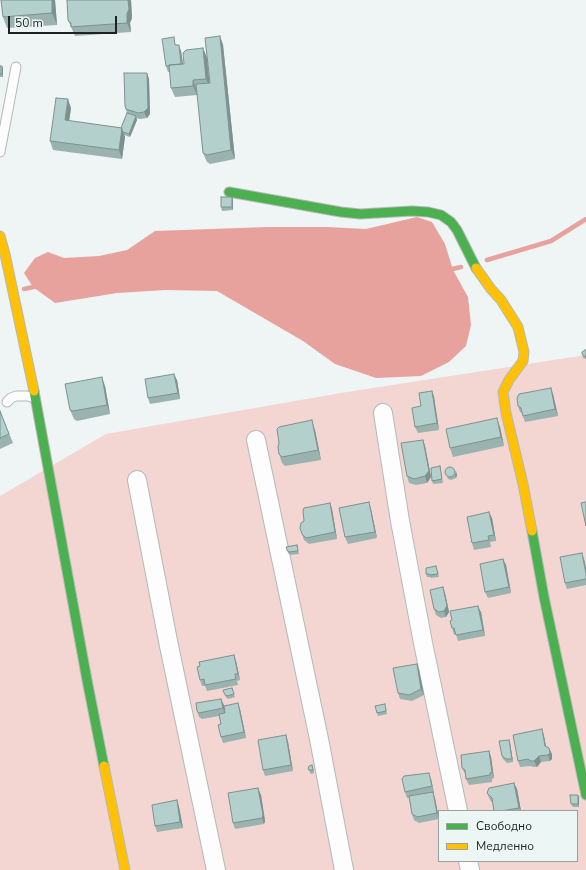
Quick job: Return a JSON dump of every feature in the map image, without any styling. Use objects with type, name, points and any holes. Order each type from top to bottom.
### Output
[{"type":"street","points":[[229,192],[341,212],[360,214],[412,210],[441,215],[451,222],[457,230],[471,259],[482,277],[502,300],[518,327],[524,352],[523,361],[509,380],[504,392],[544,597],[586,795]]},
{"type":"street","points":[[0,236],[35,398],[87,680],[125,870]]},
{"type":"street","points":[[383,413],[400,521],[423,643],[458,810]]},
{"type":"street","points":[[256,440],[344,870]]},
{"type":"street","points":[[137,480],[168,641],[216,870]]},
{"type":"lane","points":[[0,152],[16,67]]},
{"type":"lane","points":[[7,402],[16,396],[35,398]]},
{"type":"shaded area","points":[[417,217],[432,222],[445,244],[453,270],[468,297],[471,325],[466,346],[449,362],[421,376],[376,378],[335,364],[303,341],[217,291],[165,290],[117,293],[55,303],[33,287],[24,273],[35,258],[48,252],[64,258],[99,256],[127,250],[155,231],[267,227],[327,227],[366,229]]},
{"type":"shaded area","points":[[586,355],[586,870],[0,870],[0,496],[106,434],[341,393]]},
{"type":"building","points":[[1,0],[52,0],[52,13],[3,17]]},
{"type":"building","points":[[67,0],[128,0],[129,9],[127,14],[127,23],[71,27],[71,23],[68,20]]},
{"type":"building","points":[[220,36],[231,150],[207,155],[203,153],[196,84],[210,83],[205,38]]},
{"type":"building","points":[[174,37],[175,45],[179,45],[181,64],[166,66],[162,39]]},
{"type":"building","points":[[203,48],[206,79],[193,80],[193,86],[171,88],[169,65],[184,64],[183,53],[186,50]]},
{"type":"building","points":[[0,66],[2,66],[2,74],[0,74]]},
{"type":"building","points":[[124,73],[147,73],[148,108],[144,112],[138,113],[126,109]]},
{"type":"building","points":[[56,98],[68,99],[65,120],[122,128],[119,150],[50,141]]},
{"type":"building","points":[[127,113],[136,116],[129,134],[123,132],[121,128]]},
{"type":"building","points":[[221,197],[232,197],[232,207],[221,207]]},
{"type":"building","points":[[586,350],[586,357],[582,354]]},
{"type":"building","points":[[174,374],[178,393],[148,398],[145,379]]},
{"type":"building","points":[[102,377],[107,405],[73,411],[70,410],[65,384]]},
{"type":"building","points":[[551,388],[555,409],[523,416],[521,408],[518,406],[517,398],[519,394]]},
{"type":"building","points":[[432,391],[437,423],[415,427],[412,408],[421,406],[419,393]]},
{"type":"building","points":[[0,411],[9,434],[0,438]]},
{"type":"building","points":[[497,418],[501,437],[450,448],[446,429]]},
{"type":"building","points":[[312,420],[318,450],[282,457],[279,454],[277,429],[279,427]]},
{"type":"building","points":[[423,440],[429,471],[425,476],[414,479],[407,476],[401,443]]},
{"type":"building","points":[[440,466],[442,479],[432,481],[431,468]]},
{"type":"building","points":[[448,467],[452,467],[455,472],[452,477],[448,477],[445,474],[445,470]]},
{"type":"building","points":[[369,502],[375,532],[345,537],[339,508]]},
{"type":"building","points":[[586,502],[586,526],[581,503]]},
{"type":"building","points":[[330,503],[335,532],[306,538],[302,534],[300,528],[301,523],[304,521],[304,508]]},
{"type":"building","points":[[489,512],[494,535],[488,536],[489,540],[472,543],[467,517]]},
{"type":"building","points":[[297,545],[298,551],[289,552],[286,547]]},
{"type":"building","points":[[582,553],[586,579],[565,583],[560,557]]},
{"type":"building","points":[[503,559],[509,587],[485,592],[480,564]]},
{"type":"building","points":[[436,566],[438,574],[426,574],[426,568]]},
{"type":"building","points":[[443,587],[447,606],[444,611],[439,612],[434,609],[430,590]]},
{"type":"building","points":[[478,606],[483,630],[456,635],[450,621],[452,620],[450,611]]},
{"type":"building","points":[[234,655],[238,674],[235,674],[236,679],[205,685],[204,679],[200,680],[197,667],[200,666],[199,662]]},
{"type":"building","points":[[417,664],[421,689],[409,695],[398,693],[393,668]]},
{"type":"building","points":[[232,688],[234,694],[227,696],[224,693],[223,690]]},
{"type":"building","points":[[221,699],[223,708],[199,713],[197,711],[196,703]]},
{"type":"building","points":[[238,703],[244,732],[221,737],[218,725],[221,724],[219,714],[225,713],[224,706]]},
{"type":"building","points":[[385,704],[386,711],[377,713],[375,706]]},
{"type":"building","points":[[542,729],[545,746],[549,748],[550,753],[548,755],[539,756],[534,761],[528,759],[518,761],[513,735]]},
{"type":"building","points":[[286,735],[291,765],[263,770],[258,740]]},
{"type":"building","points":[[509,740],[512,759],[506,759],[502,756],[499,741]]},
{"type":"building","points":[[489,751],[492,772],[490,775],[466,779],[465,770],[462,768],[461,755]]},
{"type":"building","points":[[312,765],[313,770],[309,770],[309,766]]},
{"type":"building","points":[[429,773],[432,786],[405,792],[402,779],[404,776]]},
{"type":"building","points":[[514,783],[519,808],[494,810],[492,798],[487,793],[489,788]]},
{"type":"building","points":[[258,788],[263,815],[262,818],[233,823],[228,793]]},
{"type":"building","points":[[433,792],[437,813],[417,817],[412,814],[409,796]]},
{"type":"building","points":[[570,795],[578,795],[578,804],[571,804]]},
{"type":"building","points":[[177,800],[180,822],[155,826],[152,805]]},
{"type":"waterway","points":[[487,260],[551,241],[586,219]]},
{"type":"waterway","points":[[448,270],[461,267]]},
{"type":"waterway","points":[[24,289],[38,286]]},
{"type":"traffic: fast","points":[[229,192],[341,212],[360,214],[412,211],[441,215],[451,222],[457,230],[476,268]]},
{"type":"traffic: fast","points":[[34,391],[104,766]]},
{"type":"traffic: fast","points":[[532,531],[544,597],[586,795]]},
{"type":"traffic: slow","points":[[0,236],[34,391]]},
{"type":"traffic: slow","points":[[476,268],[501,300],[518,327],[524,352],[523,361],[509,380],[503,392],[506,413],[523,484],[532,531]]},
{"type":"traffic: slow","points":[[104,766],[125,870]]}]
